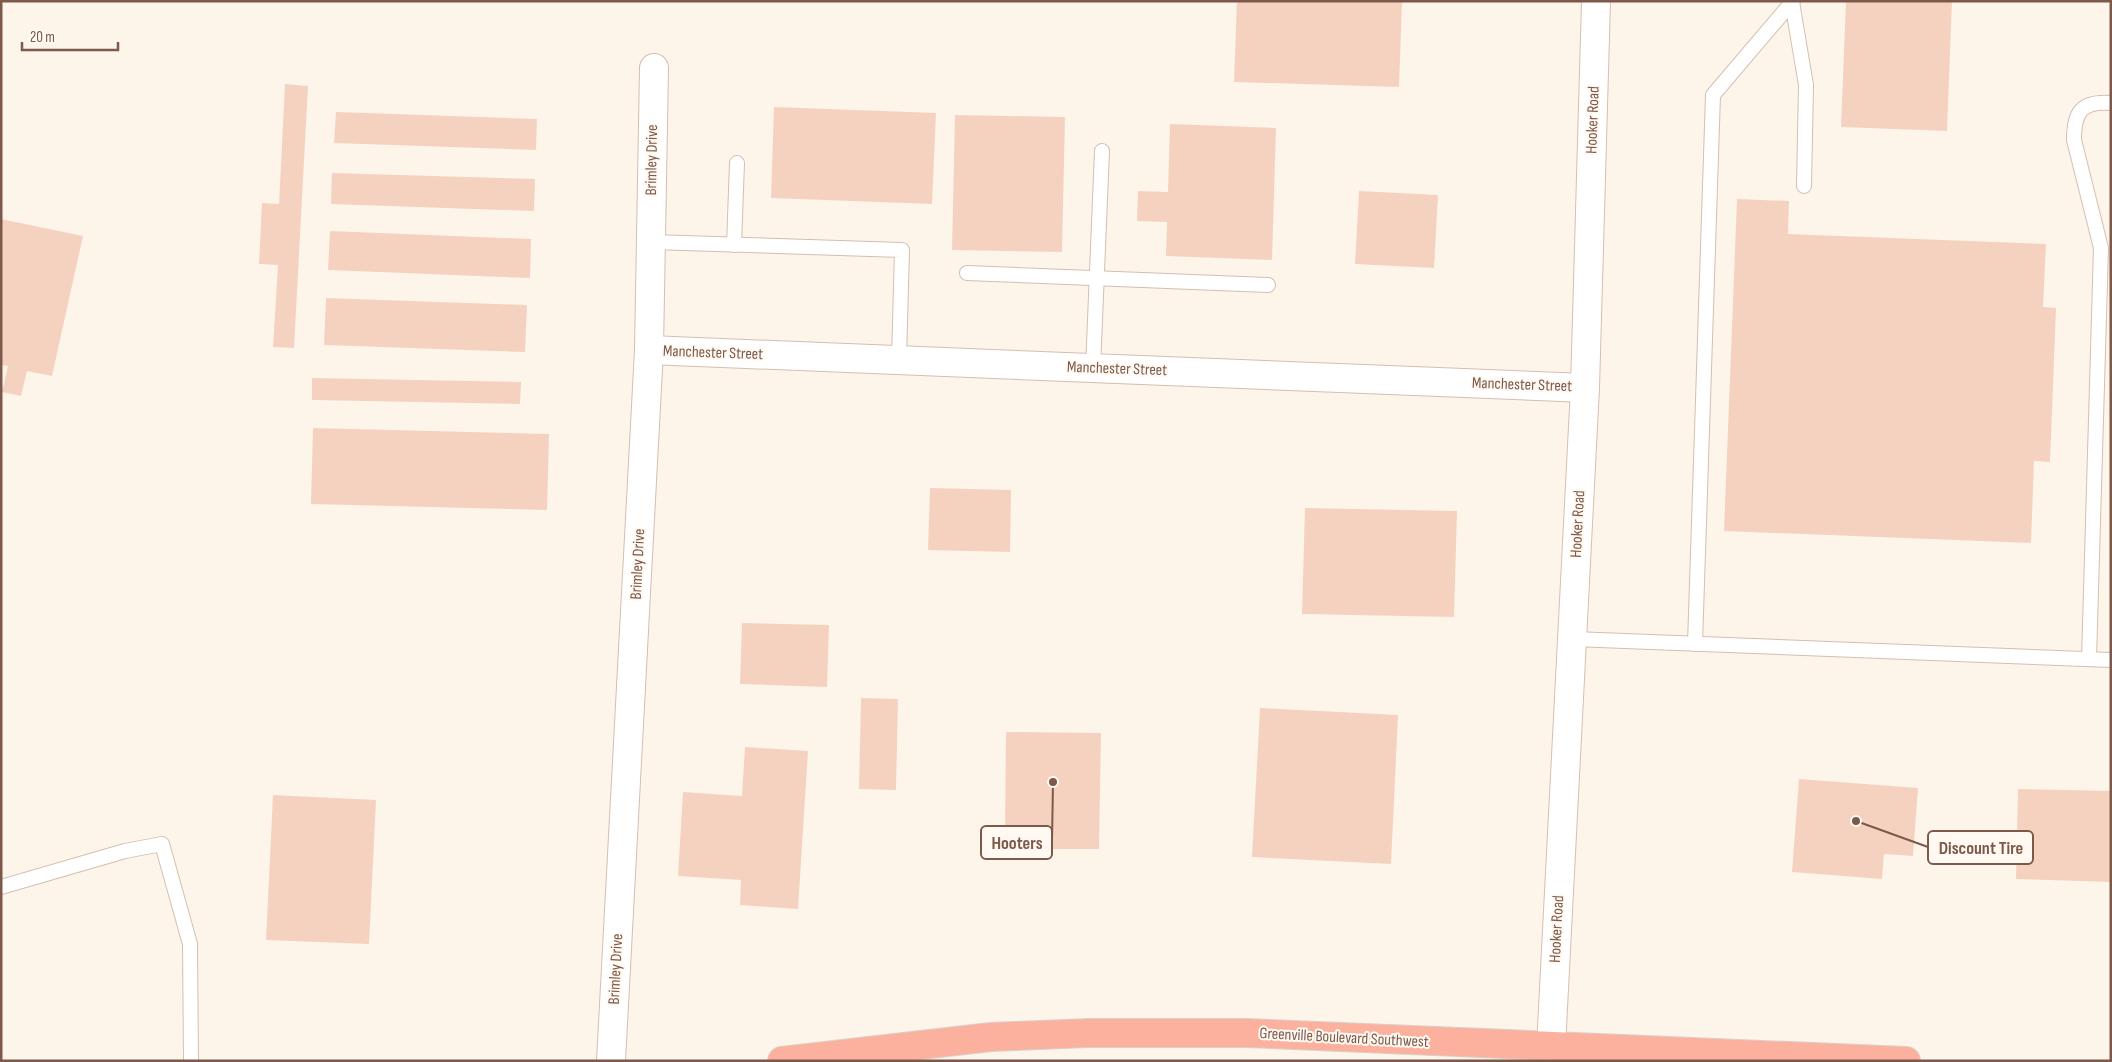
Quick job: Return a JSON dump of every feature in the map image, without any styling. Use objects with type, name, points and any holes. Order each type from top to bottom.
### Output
[{"type":"highway","name":"Greenville Boulevard Southwest","points":[[782,1061],[991,1037],[1088,1033],[1246,1033],[1551,1054],[1906,1061]]},
{"type":"street","name":"Hooker Road","points":[[1551,1054],[1585,388],[1596,1]]},
{"type":"street","name":"Brimley Drive","points":[[610,1061],[649,350],[654,68]]},
{"type":"street","name":"Manchester Street","points":[[649,350],[1585,388]]},
{"type":"lane","points":[[1792,2],[1806,85],[1804,186]]},
{"type":"lane","points":[[1695,644],[1713,95],[1792,2]]},
{"type":"lane","points":[[2089,658],[2101,248],[2074,140],[2074,124],[2080,111],[2093,102],[2111,102]]},
{"type":"lane","points":[[1093,368],[1102,151]]},
{"type":"lane","points":[[734,245],[737,163]]},
{"type":"lane","points":[[651,242],[902,250],[900,360]]},
{"type":"lane","points":[[967,273],[1268,286]]},
{"type":"lane","points":[[1572,639],[2111,660]]},
{"type":"lane","points":[[1,887],[125,851],[162,844],[190,944],[191,1061]]},
{"type":"building","points":[[1237,1],[1402,1],[1399,87],[1234,82]]},
{"type":"building","points":[[1846,1],[1952,1],[1947,131],[1841,127]]},
{"type":"building","points":[[285,84],[308,86],[294,348],[273,347],[278,265],[259,264],[262,203],[279,204]]},
{"type":"building","points":[[774,107],[936,113],[932,204],[771,198]]},
{"type":"building","points":[[336,112],[537,119],[536,150],[334,143]]},
{"type":"building","points":[[955,115],[1065,117],[1062,252],[952,250]]},
{"type":"building","points":[[1170,124],[1276,128],[1272,260],[1166,256],[1167,222],[1137,221],[1138,191],[1168,192]]},
{"type":"building","points":[[332,173],[535,179],[534,211],[331,204]]},
{"type":"building","points":[[1359,191],[1438,195],[1434,268],[1355,264]]},
{"type":"building","points":[[1737,199],[1789,201],[1788,234],[2046,244],[2043,307],[2056,308],[2050,462],[2034,461],[2031,543],[1724,531]]},
{"type":"building","points":[[1,219],[83,236],[52,376],[27,371],[21,396],[2,392],[8,366],[1,365]]},
{"type":"building","points":[[330,231],[531,239],[530,278],[328,270]]},
{"type":"building","points":[[326,298],[527,305],[525,352],[324,345]]},
{"type":"building","points":[[312,378],[521,382],[520,404],[312,400]]},
{"type":"building","points":[[313,428],[549,434],[547,510],[311,504]]},
{"type":"building","points":[[930,488],[1011,490],[1010,552],[928,550]]},
{"type":"building","points":[[1305,508],[1457,511],[1454,617],[1302,614]]},
{"type":"building","points":[[742,623],[829,625],[827,687],[740,684]]},
{"type":"building","points":[[861,698],[898,699],[896,790],[859,789]]},
{"type":"building","points":[[1260,708],[1398,715],[1391,864],[1252,857]]},
{"type":"building","points":[[1006,732],[1101,733],[1099,849],[1038,849],[1039,832],[1005,831]]},
{"type":"building","points":[[745,747],[808,751],[798,909],[740,905],[741,880],[678,876],[683,792],[742,796]]},
{"type":"building","points":[[1799,779],[1918,788],[1913,856],[1884,854],[1882,879],[1792,872]]},
{"type":"building","points":[[2018,789],[2111,791],[2111,882],[2016,879]]},
{"type":"building","points":[[273,795],[376,800],[369,944],[266,940]]},
{"type":"place","name":"Hooters","points":[[1053,782]]},
{"type":"place","name":"Discount Tire","points":[[1856,821]]}]
